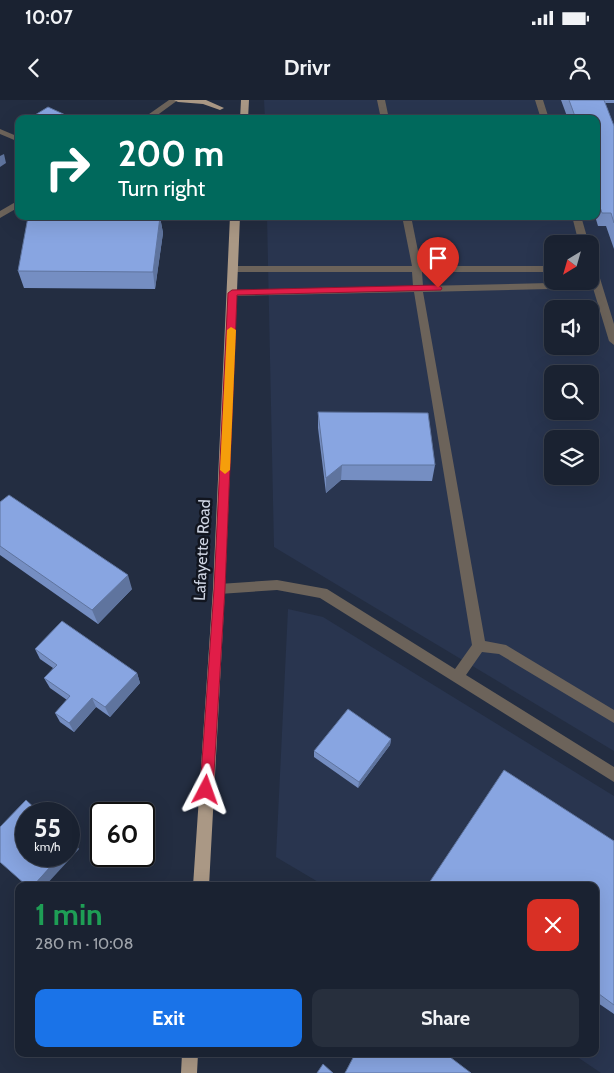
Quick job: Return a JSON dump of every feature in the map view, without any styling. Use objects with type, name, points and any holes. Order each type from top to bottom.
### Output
[{"type":"main road","points":[[178,100],[220,104]]},
{"type":"main road","points":[[244,115],[245,100]]},
{"type":"main road","name":"Lafayette Road","points":[[200,882],[219,589],[235,220]]},
{"type":"main road","points":[[189,1073],[190,1057]]},
{"type":"street","points":[[152,115],[174,100]]},
{"type":"street","points":[[381,100],[384,115]]},
{"type":"street","points":[[539,100],[544,115]]},
{"type":"street","points":[[0,131],[15,138]]},
{"type":"street","points":[[0,215],[15,206]]},
{"type":"street","points":[[407,220],[417,269],[418,288],[480,646],[457,677]]},
{"type":"street","points":[[577,220],[581,235]]},
{"type":"street","points":[[233,269],[544,269]]},
{"type":"street","points":[[232,293],[544,286]]},
{"type":"street","points":[[598,290],[614,341]]},
{"type":"street","points":[[219,589],[277,585],[323,594],[614,776]]},
{"type":"street","points":[[480,646],[501,649],[614,717]]},
{"type":"shaded area","points":[[264,100],[614,100],[614,751],[274,547],[267,220],[600,220],[600,115],[265,115]]},
{"type":"shaded area","points":[[288,609],[323,617],[614,796],[614,1073],[601,1073],[577,1057],[599,1057],[599,882],[318,882],[276,857]]},
{"type":"building","points":[[569,100],[604,100],[614,126],[614,223],[611,213],[602,213],[600,207],[600,115],[575,115]]},
{"type":"building","points":[[48,107],[65,115],[35,115]]},
{"type":"building","points":[[27,220],[160,220],[153,272],[18,271]]},
{"type":"building","points":[[318,412],[428,413],[435,465],[342,465],[326,478]]},
{"type":"building","points":[[9,495],[128,575],[92,610],[0,546],[0,502]]},
{"type":"building","points":[[62,621],[137,673],[105,707],[92,698],[69,723],[55,713],[70,696],[44,678],[57,665],[35,649]]},
{"type":"building","points":[[348,709],[391,739],[359,782],[314,751]]},
{"type":"building","points":[[504,770],[614,841],[614,1005],[599,994],[599,882],[430,882]]},
{"type":"building","points":[[15,811],[15,867],[50,867],[37,882],[22,882],[0,862],[0,827]]},
{"type":"building","points":[[353,1057],[450,1057],[471,1073],[345,1073]]},
{"type":"building","points":[[323,1064],[333,1073],[317,1073]]},
{"type":"slow traffic","points":[[225,470],[231,330]]},
{"type":"route","points":[[206,790],[219,589],[232,293],[438,288]]}]
